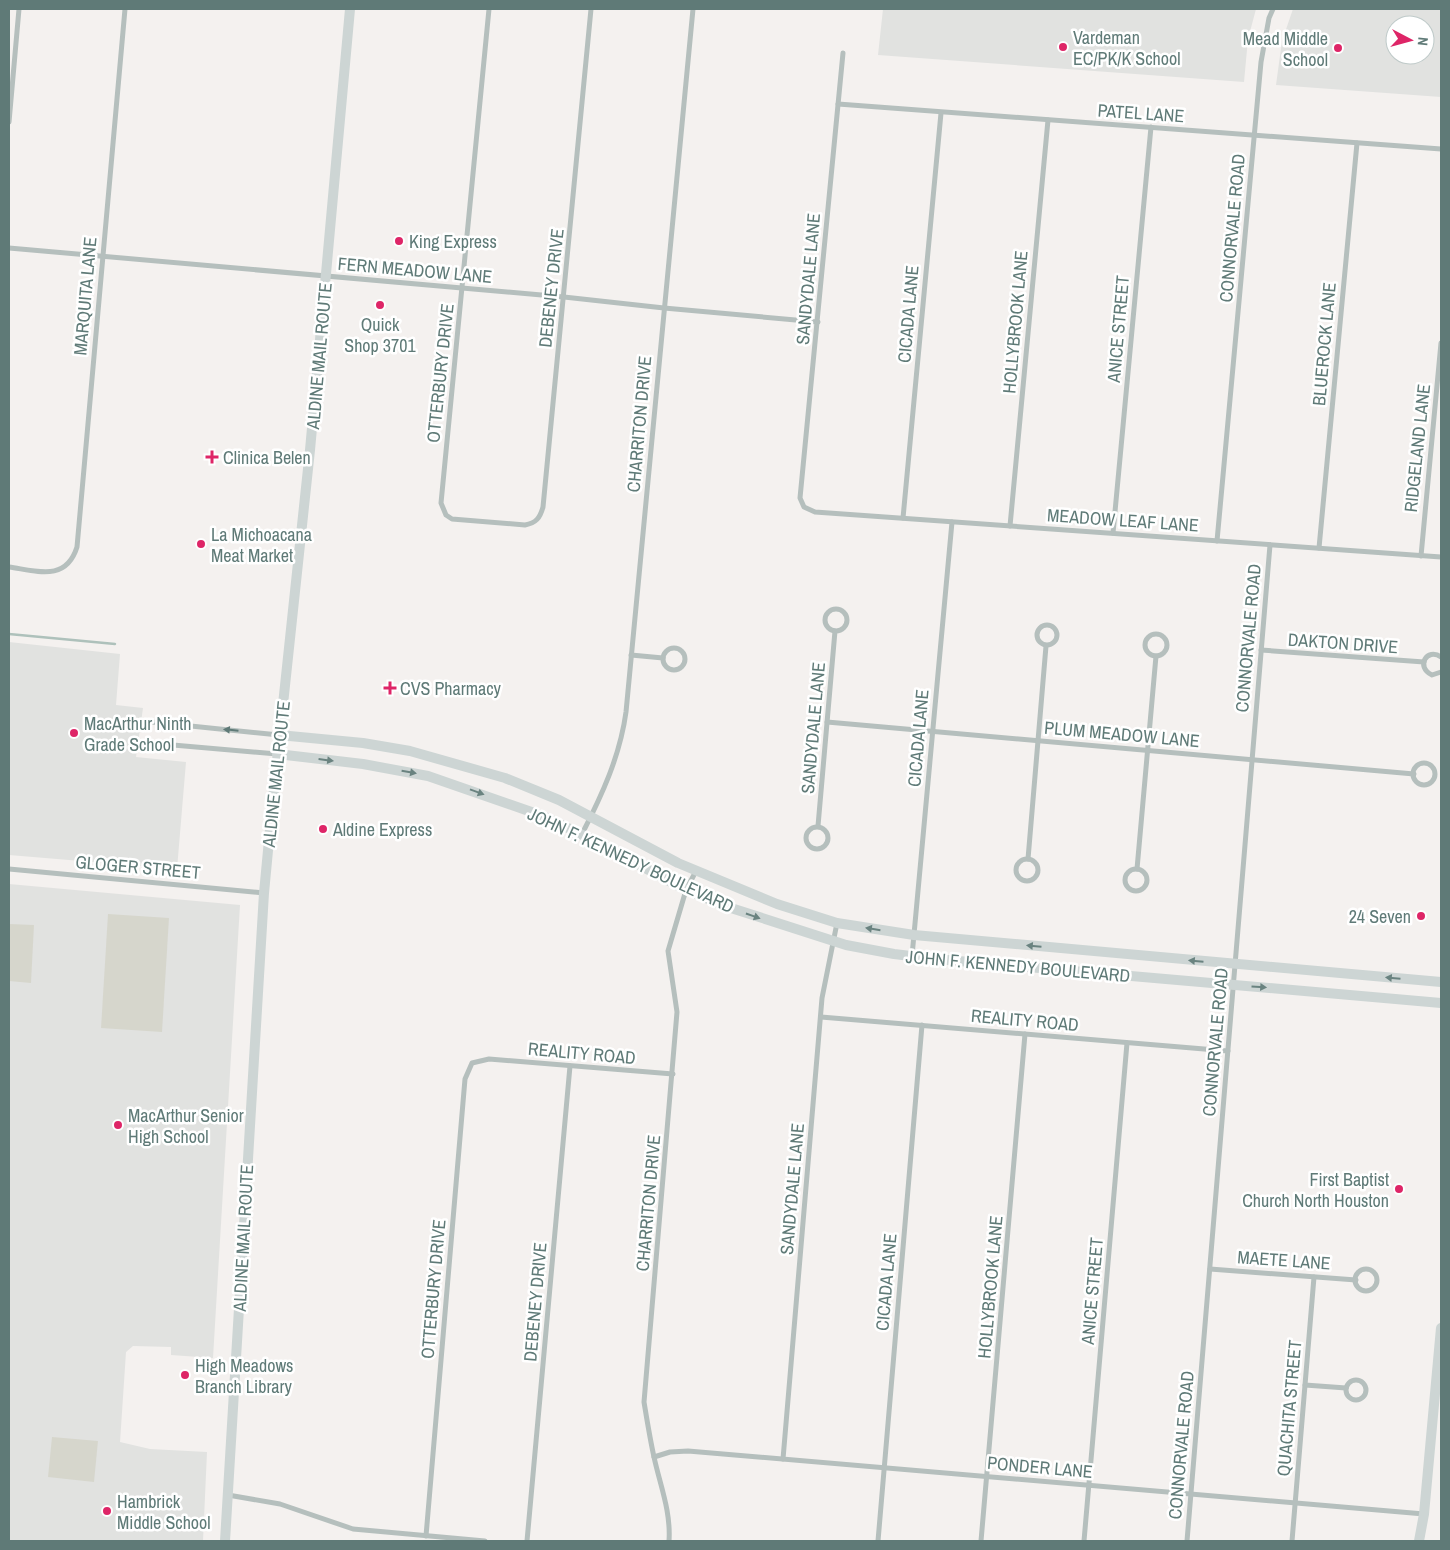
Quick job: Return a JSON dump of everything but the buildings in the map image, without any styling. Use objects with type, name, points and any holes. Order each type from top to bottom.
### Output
[{"type":"main road","name":"ALDINE MAIL ROUTE","points":[[225,1541],[264,893],[310,450],[350,9]]},
{"type":"main road","name":"JOHN F. KENNEDY BOULEVARD","points":[[279,735],[362,743],[438,758],[506,778],[559,800],[696,871],[777,904],[837,923],[914,935],[1441,982]]},
{"type":"main road","name":"JOHN F. KENNEDY BOULEVARD","points":[[278,754],[364,764],[431,777],[543,816],[582,834],[686,890],[731,908],[833,941],[865,948],[912,956],[1441,1003]]},
{"type":"main road","points":[[431,777],[438,758]]},
{"type":"main road","points":[[1419,1541],[1424,1514],[1441,1328]]},
{"type":"street","points":[[9,122],[19,9]]},
{"type":"street","name":"MARQUITA LANE","points":[[9,568],[59,571],[65,568],[74,555],[76,547],[125,9]]},
{"type":"street","name":"OTTERBURY DRIVE","points":[[489,9],[441,503],[446,515],[452,519],[490,523]]},
{"type":"street","name":"DEBENEY DRIVE","points":[[490,523],[532,524],[541,515],[543,507],[591,9]]},
{"type":"street","name":"CHARRITON DRIVE","points":[[582,834],[617,758],[623,737],[692,9]]},
{"type":"street","name":"CONNORVALE ROAD","points":[[1217,541],[1263,46],[1269,18],[1273,9]]},
{"type":"street","name":"SANDYDALE LANE","points":[[804,507],[800,498],[843,54]]},
{"type":"street","name":"PATEL LANE","points":[[838,104],[1441,149]]},
{"type":"street","name":"CICADA LANE","points":[[903,518],[941,112]]},
{"type":"street","name":"HOLLYBROOK LANE","points":[[1010,526],[1048,120]]},
{"type":"street","name":"ANICE STREET","points":[[1113,533],[1151,127]]},
{"type":"street","name":"BLUEROCK LANE","points":[[1319,548],[1357,143]]},
{"type":"street","name":"FERN MEADOW LANE","points":[[9,248],[564,297],[818,322]]},
{"type":"street","name":"RIDGELAND LANE","points":[[1421,556],[1441,343]]},
{"type":"street","name":"MEADOW LEAF LANE","points":[[804,507],[815,512],[1441,557]]},
{"type":"street","name":"CICADA LANE","points":[[912,956],[952,522]]},
{"type":"street","name":"CONNORVALE ROAD","points":[[1187,1541],[1270,545]]},
{"type":"street","name":"SANDYDALE LANE","points":[[837,609],[846,616],[846,623],[842,629],[835,631],[828,628],[825,619],[828,613],[837,609]]},
{"type":"street","points":[[1048,625],[1054,628],[1057,638],[1053,644],[1046,646],[1038,641],[1037,635],[1041,627],[1048,625]]},
{"type":"street","name":"SANDYDALE LANE","points":[[818,826],[835,631]]},
{"type":"street","points":[[1157,634],[1164,637],[1167,644],[1163,654],[1156,656],[1149,654],[1145,644],[1148,638],[1157,634]]},
{"type":"street","points":[[1028,859],[1046,646]]},
{"type":"street","points":[[676,648],[682,652],[685,658],[683,665],[674,669],[667,667],[663,658],[666,651],[676,648]]},
{"type":"street","name":"DAKTON DRIVE","points":[[1261,650],[1424,662],[1430,655],[1441,657]]},
{"type":"street","points":[[631,655],[663,658]]},
{"type":"street","points":[[1136,869],[1156,656]]},
{"type":"street","points":[[1424,662],[1424,669],[1429,674],[1435,675],[1441,672]]},
{"type":"street","name":"JOHN F. KENNEDY BOULEVARD","points":[[152,722],[279,735]]},
{"type":"street","name":"PLUM MEADOW LANE","points":[[827,722],[1414,774]]},
{"type":"street","name":"JOHN F. KENNEDY BOULEVARD","points":[[150,743],[278,754]]},
{"type":"street","name":"PLUM MEADOW LANE","points":[[1425,763],[1433,768],[1435,774],[1429,783],[1422,784],[1416,780],[1414,774],[1416,767],[1425,763]]},
{"type":"street","name":"SANDYDALE LANE","points":[[818,826],[824,829],[828,839],[822,847],[815,848],[806,842],[806,834],[810,828],[818,826]]},
{"type":"street","points":[[1028,859],[1036,865],[1038,872],[1032,880],[1025,881],[1018,878],[1016,871],[1018,863],[1028,859]]},
{"type":"street","name":"GLOGER STREET","points":[[9,869],[264,893]]},
{"type":"street","points":[[1136,869],[1143,872],[1146,881],[1141,889],[1134,890],[1128,887],[1125,877],[1130,871],[1136,869]]},
{"type":"street","name":"CHARRITON DRIVE","points":[[669,1541],[670,1528],[667,1505],[654,1456],[644,1402],[677,1012],[668,952],[686,890],[696,871]]},
{"type":"street","name":"SANDYDALE LANE","points":[[783,1459],[822,998],[837,923]]},
{"type":"street","name":"REALITY ROAD","points":[[821,1017],[1228,1051]]},
{"type":"street","name":"CICADA LANE","points":[[878,1541],[922,1026]]},
{"type":"street","name":"HOLLYBROOK LANE","points":[[982,1541],[1025,1034]]},
{"type":"street","name":"ANICE STREET","points":[[1084,1541],[1127,1043]]},
{"type":"street","name":"OTTERBURY DRIVE","points":[[426,1536],[465,1079],[472,1063],[489,1060]]},
{"type":"street","name":"REALITY ROAD","points":[[489,1060],[673,1074]]},
{"type":"street","name":"DEBENEY DRIVE","points":[[527,1541],[570,1066]]},
{"type":"street","name":"MAETE LANE","points":[[1210,1268],[1356,1280]]},
{"type":"street","name":"MAETE LANE","points":[[1368,1269],[1374,1272],[1377,1279],[1376,1286],[1367,1291],[1358,1287],[1356,1280],[1361,1271],[1368,1269]]},
{"type":"street","name":"QUACHITA STREET","points":[[1292,1541],[1314,1277]]},
{"type":"street","points":[[1358,1379],[1366,1384],[1367,1391],[1364,1397],[1357,1400],[1350,1398],[1346,1388],[1349,1382],[1358,1379]]},
{"type":"street","points":[[1305,1385],[1346,1388]]},
{"type":"street","name":"PONDER LANE","points":[[654,1456],[670,1452],[688,1451],[1424,1514]]},
{"type":"street","points":[[228,1495],[280,1504],[353,1529],[485,1541]]},
{"type":"shaded area","name":"Vardeman EC/PK/K School","points":[[883,9],[1256,9],[1248,39],[1244,82],[878,55]]},
{"type":"shaded area","name":"Mead Middle School","points":[[1293,9],[1441,9],[1441,97],[1276,85],[1282,41]]},
{"type":"shaded area","name":"MacArthur Ninth Grade School","points":[[9,642],[120,654],[116,705],[143,708],[136,757],[186,762],[177,869],[9,855]]},
{"type":"shaded area","name":"MacArthur Senior High School","points":[[9,884],[240,905],[213,1358],[171,1355],[171,1347],[133,1346],[126,1352],[120,1442],[150,1449],[207,1452],[203,1541],[9,1541]]},
{"type":"shaded area","points":[[108,914],[169,918],[162,1032],[101,1028]]},
{"type":"shaded area","points":[[9,924],[34,925],[31,983],[9,981]]},
{"type":"shaded area","points":[[52,1437],[98,1441],[94,1482],[48,1477]]},
{"type":"waterway","points":[[9,634],[115,644]]},
{"type":"place","name":"Vardeman EC/PK/K School","points":[[1063,47]]},
{"type":"place","name":"Mead Middle School","points":[[1338,48]]},
{"type":"place","name":"King Express","points":[[399,241]]},
{"type":"place","name":"Quick Shop 3701","points":[[380,305]]},
{"type":"place","name":"Clinica Belen","points":[[212,457]]},
{"type":"place","name":"La Michoacana Meat Market","points":[[201,544]]},
{"type":"place","name":"CVS Pharmacy","points":[[390,688]]},
{"type":"place","name":"MacArthur Ninth Grade School","points":[[74,733]]},
{"type":"place","name":"Aldine Express","points":[[323,829]]},
{"type":"place","name":"24 Seven","points":[[1421,916]]},
{"type":"place","name":"MacArthur Senior High School","points":[[118,1125]]},
{"type":"place","name":"First Baptist Church North Houston","points":[[1399,1189]]},
{"type":"place","name":"High Meadows Branch Library","points":[[185,1375]]},
{"type":"place","name":"Hambrick Middle School","points":[[107,1511]]}]
